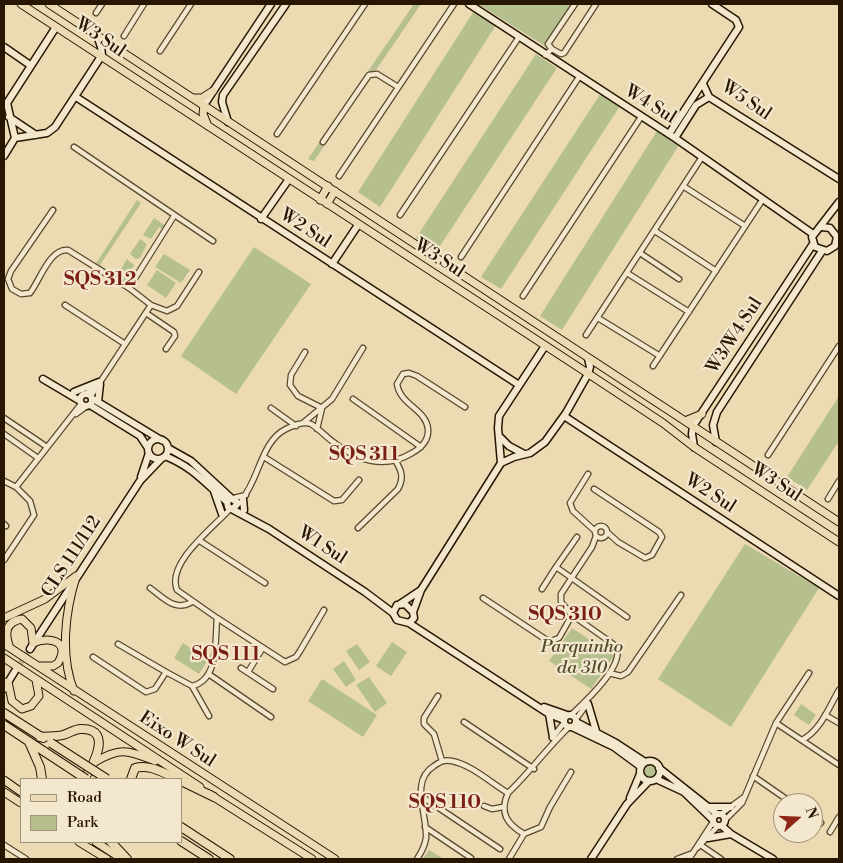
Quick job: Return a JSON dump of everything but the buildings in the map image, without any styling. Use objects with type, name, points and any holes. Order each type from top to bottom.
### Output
[{"type":"highway","points":[[4,713],[105,778]]},
{"type":"highway","points":[[4,725],[84,778]]},
{"type":"highway","points":[[40,737],[62,735],[82,728],[92,732],[98,740],[99,746],[95,762],[86,778]]},
{"type":"highway","points":[[29,742],[40,767],[42,778]]},
{"type":"highway","points":[[131,778],[135,768],[142,766],[175,778]]},
{"type":"highway","points":[[182,781],[214,797]]},
{"type":"highway","points":[[182,828],[230,859]]},
{"type":"highway","points":[[182,842],[209,859]]},
{"type":"highway","points":[[112,843],[127,859]]},
{"type":"main road","name":"W3 Sul","points":[[20,4],[450,286],[546,346],[663,423],[694,447],[839,542]]},
{"type":"main road","name":"W3 Sul","points":[[50,4],[839,522]]},
{"type":"main road","points":[[194,98],[202,98],[212,91]]},
{"type":"main road","points":[[204,105],[203,114],[208,127]]},
{"type":"main road","points":[[320,200],[328,186]]},
{"type":"main road","points":[[327,204],[335,191]]},
{"type":"main road","points":[[439,278],[446,274],[447,266]]},
{"type":"main road","points":[[450,286],[452,277],[459,274]]},
{"type":"main road","points":[[685,421],[702,414]]},
{"type":"main road","points":[[4,618],[45,599],[77,576]]},
{"type":"main road","points":[[75,691],[68,674],[67,648],[68,609],[77,576]]},
{"type":"main road","points":[[11,649],[6,632],[8,626],[16,620],[22,619],[28,622],[33,635],[32,646]]},
{"type":"main road","points":[[32,646],[48,638],[60,644],[62,651],[58,663],[46,667],[38,666]]},
{"type":"main road","name":"Eixo W Sul","points":[[4,644],[336,859]]},
{"type":"main road","name":"Eixo W Sul","points":[[4,658],[214,797],[312,859]]},
{"type":"main road","points":[[5,685],[12,701],[22,709],[30,706],[39,696],[36,680]]},
{"type":"main road","points":[[95,762],[117,751],[139,755],[171,767]]},
{"type":"main road","points":[[4,780],[20,791]]},
{"type":"main road","points":[[4,793],[20,802]]},
{"type":"main road","points":[[81,843],[106,859]]},
{"type":"main road","points":[[98,843],[120,858]]},
{"type":"main road","points":[[104,843],[120,858]]},
{"type":"street","points":[[96,13],[102,4]]},
{"type":"street","points":[[124,36],[144,4]]},
{"type":"street","points":[[160,51],[191,4]]},
{"type":"street","points":[[204,105],[246,40],[273,4],[284,6],[223,95],[222,102],[228,122]]},
{"type":"street","points":[[277,134],[365,4]]},
{"type":"street","points":[[340,176],[454,4]]},
{"type":"street","name":"W4 Sul","points":[[469,4],[672,136],[813,234]]},
{"type":"street","points":[[575,4],[548,44],[552,49],[561,54],[564,53],[596,4]]},
{"type":"street","name":"W5 Sul","points":[[712,4],[736,20],[739,27],[703,84],[709,97],[839,179]]},
{"type":"street","points":[[4,156],[15,138],[7,103],[56,27]]},
{"type":"street","points":[[15,138],[47,133],[55,126],[101,57],[102,49],[97,35]]},
{"type":"street","points":[[400,215],[519,37]]},
{"type":"street","points":[[246,40],[256,47]]},
{"type":"street","points":[[4,47],[30,65]]},
{"type":"street","points":[[545,55],[552,49]]},
{"type":"street","points":[[323,142],[369,75],[377,74],[398,88]]},
{"type":"street","points":[[461,257],[579,77]]},
{"type":"street","points":[[672,136],[703,84]]},
{"type":"street","name":"W2 Sul","points":[[76,97],[519,385]]},
{"type":"street","points":[[672,136],[696,105],[709,97]]},
{"type":"street","points":[[9,116],[36,134]]},
{"type":"street","points":[[523,296],[641,116]]},
{"type":"street","points":[[74,147],[213,241]]},
{"type":"street","points":[[586,335],[702,157]]},
{"type":"street","points":[[261,219],[289,179]]},
{"type":"street","points":[[683,186],[745,226]]},
{"type":"street","points":[[653,366],[763,199]]},
{"type":"street","points":[[822,227],[838,232],[837,247],[822,251],[813,244],[813,234],[822,227],[839,202]]},
{"type":"street","points":[[53,210],[11,271],[8,279],[12,289],[22,294],[30,293],[54,255],[62,249],[68,250],[129,288],[151,305],[167,311],[177,306],[199,272]]},
{"type":"street","points":[[129,288],[174,216]]},
{"type":"street","points":[[332,264],[358,225]]},
{"type":"street","points":[[655,231],[716,271]]},
{"type":"street","name":"W3/W4 Sul","points":[[693,426],[813,244]]},
{"type":"street","name":"W3/W4 Sul","points":[[716,442],[714,417],[822,251]]},
{"type":"street","points":[[640,253],[679,279]]},
{"type":"street","points":[[627,273],[689,312]]},
{"type":"street","points":[[786,285],[796,292]]},
{"type":"street","points":[[66,305],[125,344]]},
{"type":"street","points":[[16,487],[47,447],[88,400],[151,305]]},
{"type":"street","points":[[146,313],[174,332],[175,336],[166,349]]},
{"type":"street","points":[[598,318],[660,356]]},
{"type":"street","points":[[762,321],[771,328]]},
{"type":"street","points":[[501,463],[498,434],[499,416],[546,346]]},
{"type":"street","points":[[768,455],[839,346]]},
{"type":"street","points":[[324,610],[300,651],[291,660],[285,662],[279,660],[192,602],[177,590],[175,576],[185,557],[218,523],[235,502],[278,434],[303,423],[332,399],[363,348]]},
{"type":"street","points":[[306,352],[291,375],[290,385],[298,396],[322,408]]},
{"type":"street","points":[[409,623],[414,614],[421,590],[501,463],[535,451],[546,442],[564,416],[588,374],[590,367],[588,358]]},
{"type":"street","points":[[736,361],[746,368]]},
{"type":"street","points":[[303,423],[313,425],[351,455],[383,463],[395,460],[421,447],[425,442],[428,429],[425,420],[420,414],[401,397],[396,384],[403,374],[409,373],[417,376],[465,407]]},
{"type":"street","points":[[43,378],[64,390],[88,400],[140,436],[152,457],[164,457],[168,448],[161,440],[74,392],[64,390]]},
{"type":"street","points":[[74,392],[100,382]]},
{"type":"street","points":[[88,400],[100,382]]},
{"type":"street","points":[[354,399],[421,447]]},
{"type":"street","points":[[271,408],[296,426]]},
{"type":"street","points":[[317,429],[322,408]]},
{"type":"street","name":"W2 Sul","points":[[564,416],[839,596]]},
{"type":"street","points":[[4,418],[47,447]]},
{"type":"street","points":[[693,426],[694,447]]},
{"type":"street","points":[[4,434],[38,458]]},
{"type":"street","points":[[498,434],[509,446],[525,454]]},
{"type":"street","points":[[149,451],[154,440],[161,440]]},
{"type":"street","name":"W1 Sul","points":[[168,448],[191,461],[250,517]]},
{"type":"street","name":"CLS 111/112","points":[[140,480],[149,451]]},
{"type":"street","name":"CLS 111/112","points":[[32,646],[140,480],[164,457]]},
{"type":"street","name":"W1 Sul","points":[[164,457],[187,465],[199,474],[213,490],[235,502],[250,517],[378,601],[393,613]]},
{"type":"street","points":[[264,457],[334,501],[342,500],[359,480]]},
{"type":"street","points":[[358,528],[402,483],[401,471],[395,460]]},
{"type":"street","points":[[588,474],[570,503],[573,511],[597,528],[602,536],[618,542],[645,558],[652,555],[662,535],[594,489]]},
{"type":"street","points":[[828,498],[839,480]]},
{"type":"street","points":[[4,482],[16,487],[30,501],[34,515],[4,560]]},
{"type":"street","points":[[213,490],[222,514]]},
{"type":"street","points":[[218,523],[222,514],[235,502]]},
{"type":"street","points":[[524,834],[507,822],[503,807],[508,793],[534,769],[618,660],[616,646],[572,615],[564,608],[560,598],[592,547],[602,536],[605,527],[597,528]]},
{"type":"street","points":[[542,589],[577,537]]},
{"type":"street","points":[[200,541],[265,583]]},
{"type":"street","points":[[556,567],[626,617]]},
{"type":"street","points":[[150,588],[174,606],[180,607],[192,602]]},
{"type":"street","points":[[421,590],[398,604],[393,613],[397,620],[409,623],[428,634],[538,705],[614,747],[642,767]]},
{"type":"street","points":[[609,673],[621,676],[628,672],[682,595]]},
{"type":"street","points":[[483,598],[551,641],[560,638],[572,615]]},
{"type":"street","name":"W1 Sul","points":[[378,601],[398,604]]},
{"type":"street","points":[[398,604],[408,607],[428,634]]},
{"type":"street","points":[[192,686],[200,684],[210,675],[217,618]]},
{"type":"street","points":[[118,644],[192,686],[209,716]]},
{"type":"street","points":[[248,672],[262,649]]},
{"type":"street","points":[[93,657],[146,692],[155,689],[166,672]]},
{"type":"street","points":[[241,668],[273,689]]},
{"type":"street","points":[[5,685],[15,671]]},
{"type":"street","points":[[678,859],[698,847],[708,838],[719,821],[742,803],[776,724],[809,673]]},
{"type":"street","points":[[210,675],[271,717]]},
{"type":"street","points":[[802,740],[810,736],[839,690]]},
{"type":"street","points":[[438,696],[424,718],[424,724],[434,734],[442,761]]},
{"type":"street","points":[[588,701],[596,731]]},
{"type":"street","points":[[538,705],[549,714],[596,731],[642,767],[652,780],[684,792],[741,839]]},
{"type":"street","points":[[549,714],[553,737]]},
{"type":"street","points":[[825,715],[839,723]]},
{"type":"street","points":[[550,746],[553,737],[570,721]]},
{"type":"street","points":[[464,722],[534,769]]},
{"type":"street","points":[[776,724],[839,765]]},
{"type":"street","points":[[417,859],[424,845],[425,827],[421,796],[423,781],[430,768],[442,761],[459,764],[508,793]]},
{"type":"street","points":[[591,859],[627,804],[642,767],[655,762],[659,768],[710,807],[731,834],[773,859]]},
{"type":"street","points":[[627,804],[652,780],[659,768]]},
{"type":"street","points":[[509,859],[524,834],[541,827],[550,807],[571,772]]},
{"type":"street","points":[[753,776],[778,793]]},
{"type":"street","points":[[421,796],[500,849]]},
{"type":"street","points":[[689,859],[731,807],[745,796]]},
{"type":"street","points":[[484,806],[492,809],[503,807]]},
{"type":"street","points":[[710,807],[731,807]]},
{"type":"street","points":[[830,832],[839,817]]},
{"type":"street","points":[[425,827],[471,858]]},
{"type":"street","points":[[708,838],[731,834]]},
{"type":"street","points":[[4,845],[26,859]]},
{"type":"street","points":[[698,847],[721,859]]},
{"type":"green space","points":[[414,4],[421,4],[314,161],[308,159]]},
{"type":"green space","points":[[478,4],[573,4],[545,46]]},
{"type":"green space","points":[[474,11],[496,25],[380,207],[358,192]]},
{"type":"green space","points":[[536,54],[557,68],[436,252],[416,238]]},
{"type":"green space","points":[[601,93],[620,106],[501,289],[481,277]]},
{"type":"green space","points":[[657,131],[679,145],[562,330],[540,316]]},
{"type":"green space","points":[[137,200],[141,203],[100,265],[116,276],[119,272],[128,278],[126,283],[95,265]]},
{"type":"green space","points":[[154,218],[166,226],[163,229],[159,227],[151,239],[143,235]]},
{"type":"green space","points":[[140,239],[147,244],[140,258],[136,259],[130,254]]},
{"type":"green space","points":[[254,247],[311,284],[236,394],[181,356]]},
{"type":"green space","points":[[164,254],[190,270],[181,283],[155,267]]},
{"type":"green space","points":[[127,259],[134,265],[131,270],[134,272],[131,276],[121,269]]},
{"type":"green space","points":[[157,270],[176,283],[166,298],[147,285]]},
{"type":"green space","points":[[839,396],[839,441],[807,490],[787,477]]},
{"type":"green space","points":[[745,544],[819,588],[731,727],[658,679]]},
{"type":"green space","name":"Parquinho da 310","points":[[572,628],[614,656],[591,689],[549,661]]},
{"type":"green space","points":[[392,642],[407,652],[391,676],[376,666]]},
{"type":"green space","points":[[183,643],[208,660],[199,674],[174,658]]},
{"type":"green space","points":[[357,644],[370,662],[359,670],[346,651]]},
{"type":"green space","points":[[344,661],[356,680],[346,687],[333,669]]},
{"type":"green space","points":[[369,677],[387,703],[375,712],[356,685]]},
{"type":"green space","points":[[322,679],[377,715],[363,737],[308,701]]},
{"type":"green space","points":[[801,704],[816,715],[809,725],[794,715]]},
{"type":"green space","points":[[646,763],[652,763],[657,768],[655,777],[646,779],[641,774],[641,768]]},
{"type":"green space","points":[[429,850],[444,859],[423,859]]},
{"type":"tunnel","points":[[15,671],[30,649]]},
{"type":"district","name":"SQS 312","points":[[100,280]]},
{"type":"district","name":"SQS 311","points":[[364,455]]},
{"type":"district","name":"SQS 310","points":[[565,615]]},
{"type":"district","name":"SQS 111","points":[[226,655]]},
{"type":"district","name":"SQS 110","points":[[445,803]]}]
